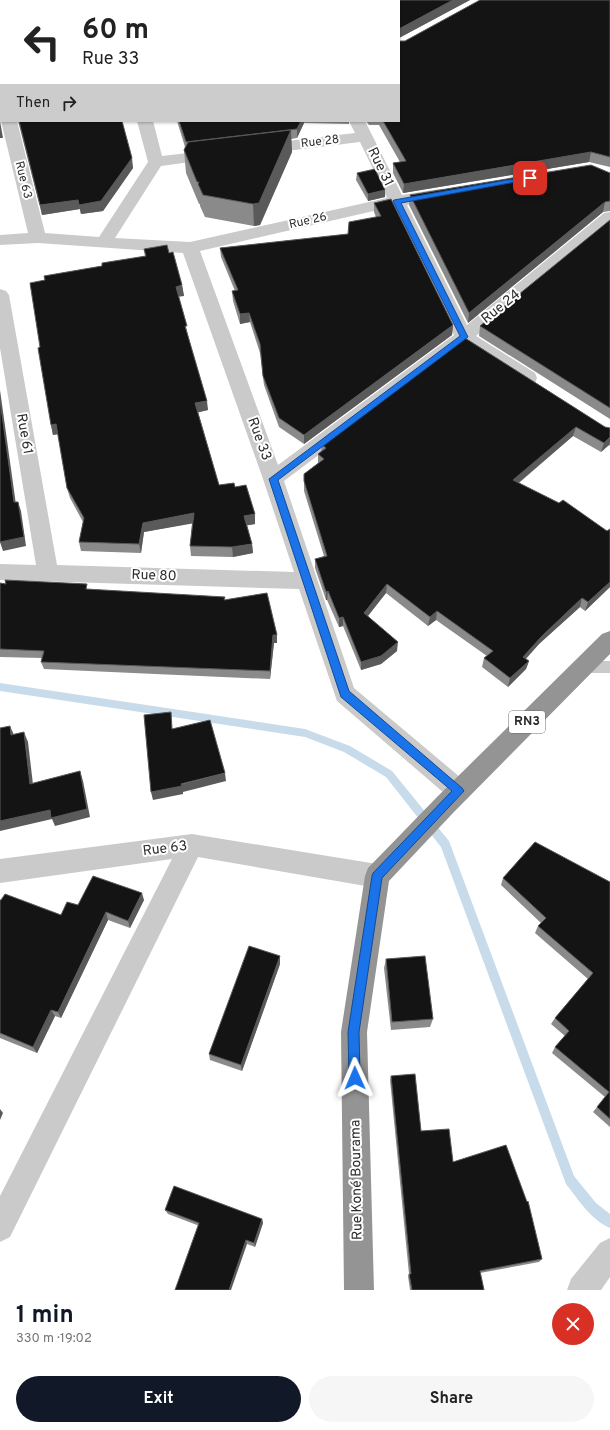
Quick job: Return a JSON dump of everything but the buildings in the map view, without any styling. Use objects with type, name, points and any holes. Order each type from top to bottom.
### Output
[{"type":"highway","name":"RN3","points":[[377,876],[420,830],[610,640]]},
{"type":"highway","name":"Rue Koné Bourama","points":[[359,1290],[354,1032],[377,876]]},
{"type":"street","name":"Rue 63","points":[[8,122],[38,238]]},
{"type":"street","points":[[104,242],[156,162],[145,122]]},
{"type":"street","name":"Rue 31","points":[[358,122],[464,337]]},
{"type":"street","name":"Rue 28","points":[[249,150],[365,137]]},
{"type":"street","points":[[156,162],[226,153]]},
{"type":"street","name":"Rue 26","points":[[0,240],[38,238],[190,248],[397,201],[451,192]]},
{"type":"street","name":"Rue 24","points":[[273,479],[464,337],[610,217]]},
{"type":"street","name":"Rue 33","points":[[190,248],[273,479],[345,694],[452,798]]},
{"type":"street","name":"Rue 61","points":[[0,295],[48,573]]},
{"type":"street","points":[[464,337],[544,388]]},
{"type":"street","name":"Rue 80","points":[[0,572],[308,581]]},
{"type":"street","name":"Rue 63","points":[[0,871],[192,844],[377,876]]},
{"type":"street","points":[[0,1227],[192,844]]},
{"type":"street","points":[[582,1290],[610,1253]]},
{"type":"lane","points":[[582,667],[610,667]]},
{"type":"waterway","points":[[0,687],[305,733],[347,749],[389,774],[445,844],[570,1180],[592,1207],[610,1222]]},
{"type":"route","points":[[355,1078],[354,1032],[377,876],[459,791],[345,694],[273,479],[464,337],[397,201],[530,178]]}]
